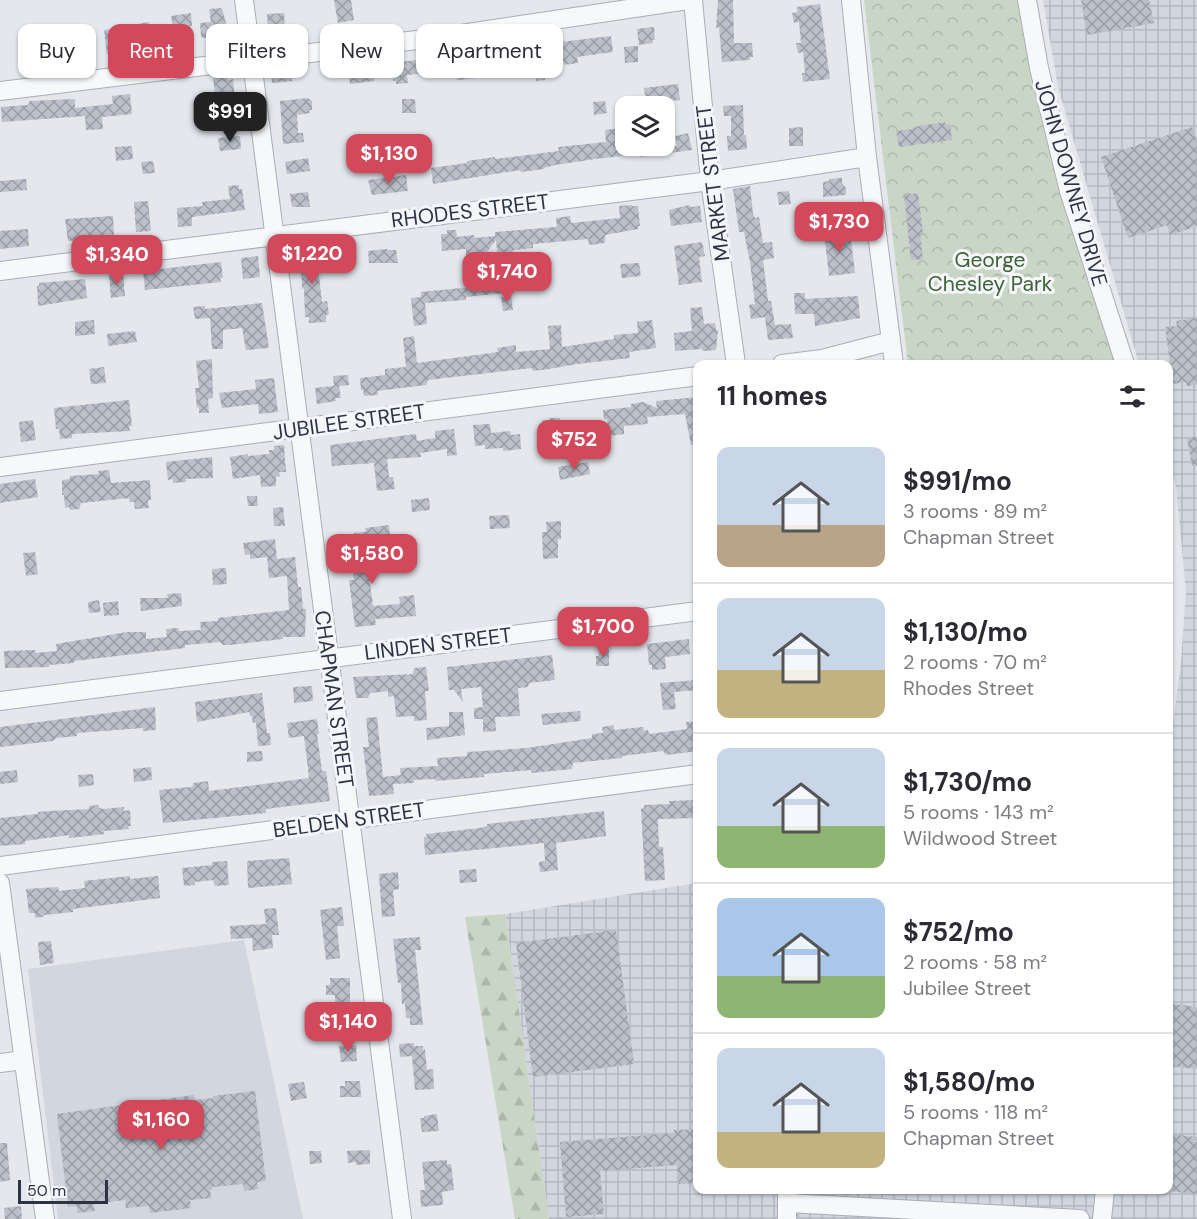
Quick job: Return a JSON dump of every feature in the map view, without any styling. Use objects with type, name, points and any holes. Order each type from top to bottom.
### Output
[{"type":"street","name":"CHAPMAN STREET","points":[[244,0],[247,24]]},
{"type":"street","points":[[308,53],[441,37],[687,0]]},
{"type":"street","name":"MARKET STREET","points":[[693,0],[710,181],[735,360]]},
{"type":"street","points":[[851,0],[867,157],[893,360]]},
{"type":"street","name":"JOHN DOWNEY DRIVE","points":[[1027,0],[1039,68],[1069,191],[1124,360]]},
{"type":"street","points":[[0,91],[206,66]]},
{"type":"street","name":"CHAPMAN STREET","points":[[254,78],[402,1219]]},
{"type":"street","name":"RHODES STREET","points":[[0,271],[710,181],[867,157]]},
{"type":"street","points":[[814,360],[891,341]]},
{"type":"street","name":"JUBILEE STREET","points":[[0,466],[693,377]]},
{"type":"street","name":"LINDEN STREET","points":[[0,700],[693,611]]},
{"type":"street","name":"BELDEN STREET","points":[[0,866],[693,775]]},
{"type":"street","points":[[0,883],[45,1219]]},
{"type":"street","points":[[0,1062],[23,1060]]},
{"type":"street","points":[[1102,1219],[1105,1194]]},
{"type":"street","points":[[787,1204],[1080,1219]]},
{"type":"shaded area","points":[[1043,0],[1197,0],[1197,1219],[549,1219],[505,914],[693,884],[693,1194],[1173,1194],[1173,724],[1181,662],[1186,591],[1173,476],[1173,360],[1138,360],[1058,87]]},
{"type":"shaded area","points":[[244,940],[303,1219],[58,1219],[28,969]]},
{"type":"green space","name":"George Chesley Park","points":[[864,0],[1018,0],[1025,46],[1047,138],[1117,360],[908,360]]},
{"type":"green space","points":[[505,914],[549,1219],[515,1219],[465,917]]},
{"type":"building","points":[[334,0],[351,0],[354,20],[338,23]]},
{"type":"building","points":[[718,0],[733,0],[734,43],[752,43],[753,57],[750,57],[750,60],[722,62],[719,27],[716,28]]},
{"type":"building","points":[[1081,0],[1149,0],[1154,23],[1087,35]]},
{"type":"building","points":[[820,4],[830,79],[803,82],[802,73],[805,73],[803,52],[798,53],[796,43],[801,43],[799,22],[794,23],[792,13],[797,12],[797,7]]},
{"type":"building","points":[[222,8],[226,24],[206,24],[206,38],[201,37],[200,23],[211,22],[209,9]]},
{"type":"building","points":[[191,13],[192,24],[172,24],[171,16]]},
{"type":"building","points":[[284,13],[285,24],[268,24],[267,14]]},
{"type":"building","points":[[654,27],[655,40],[652,40],[653,43],[639,45],[637,29]]},
{"type":"building","points":[[104,30],[108,30],[108,54],[107,54]]},
{"type":"building","points":[[611,36],[613,52],[577,57],[578,63],[564,65],[563,42]]},
{"type":"building","points":[[638,46],[638,62],[625,63],[624,47]]},
{"type":"building","points":[[416,60],[416,74],[407,75],[408,83],[396,84],[393,78],[404,78],[404,62]]},
{"type":"building","points":[[213,78],[233,79],[237,120],[202,121],[202,113],[222,112],[222,93],[215,94]]},
{"type":"building","points":[[272,78],[292,78],[292,81],[272,83]]},
{"type":"building","points":[[349,78],[374,78],[374,81],[350,84]]},
{"type":"building","points":[[536,78],[545,78],[545,80],[536,81]]},
{"type":"building","points":[[678,84],[680,100],[675,100],[675,96],[645,96],[644,88]]},
{"type":"building","points":[[130,94],[132,114],[102,117],[103,129],[86,130],[85,116],[2,122],[1,107],[28,105],[30,101],[75,99],[75,108],[113,104],[112,96]]},
{"type":"building","points":[[308,98],[312,101],[312,110],[309,110],[310,113],[297,115],[298,133],[303,133],[304,142],[283,144],[280,101]]},
{"type":"building","points":[[402,99],[415,99],[416,113],[402,113]]},
{"type":"building","points":[[605,101],[607,113],[594,115],[593,102]]},
{"type":"building","points":[[743,105],[747,149],[728,151],[727,136],[731,136],[731,116],[724,116],[723,106]]},
{"type":"building","points":[[945,122],[945,125],[950,124],[952,140],[899,147],[896,131]]},
{"type":"building","points":[[803,127],[803,146],[789,146],[789,128]]},
{"type":"building","points":[[1192,127],[1197,142],[1197,226],[1170,235],[1167,225],[1128,238],[1101,157]]},
{"type":"building","points":[[615,129],[615,156],[621,156],[433,184],[431,168],[495,157],[495,159],[559,151],[558,147],[606,142],[605,130]]},
{"type":"building","points":[[688,133],[692,150],[675,152],[675,146],[677,146],[675,136]]},
{"type":"building","points":[[240,136],[241,149],[220,151],[218,138]]},
{"type":"building","points":[[132,146],[133,159],[116,161],[115,147]]},
{"type":"building","points":[[308,158],[310,171],[287,174],[285,162]]},
{"type":"building","points":[[153,161],[155,173],[143,174],[141,162]]},
{"type":"building","points":[[406,175],[408,191],[372,195],[368,180]]},
{"type":"building","points":[[842,178],[846,195],[823,197],[823,182]]},
{"type":"building","points":[[26,179],[27,190],[0,192],[0,181]]},
{"type":"building","points":[[239,185],[239,189],[242,189],[245,210],[192,217],[192,226],[178,227],[177,208],[203,206],[202,202],[230,199],[228,186]]},
{"type":"building","points":[[750,186],[753,214],[755,218],[759,217],[763,243],[772,242],[774,258],[763,260],[768,301],[771,301],[775,325],[791,324],[793,338],[768,340],[765,317],[751,319],[749,305],[755,304],[750,262],[744,232],[739,232],[733,189]]},
{"type":"building","points":[[789,191],[791,204],[779,205],[777,192]]},
{"type":"building","points":[[308,192],[310,207],[292,207],[290,194]]},
{"type":"building","points":[[918,193],[923,233],[920,234],[923,259],[911,260],[904,195]]},
{"type":"building","points":[[148,201],[151,231],[136,232],[134,202]]},
{"type":"building","points":[[689,205],[691,207],[700,206],[702,222],[671,226],[669,210]]},
{"type":"building","points":[[619,206],[638,206],[640,226],[638,229],[605,235],[605,243],[589,245],[588,239],[533,244],[533,248],[513,250],[514,258],[498,260],[496,240],[479,262],[478,255],[466,256],[466,249],[442,251],[441,234],[447,234],[447,230],[456,230],[457,237],[495,236],[495,232],[555,227],[557,226],[556,218],[570,216],[571,223],[620,218]]},
{"type":"building","points":[[824,208],[824,225],[806,225],[806,209]]},
{"type":"building","points":[[113,216],[114,235],[68,241],[65,219]]},
{"type":"building","points":[[28,229],[29,246],[0,249],[0,231]]},
{"type":"building","points":[[850,230],[855,273],[829,276],[824,232]]},
{"type":"building","points":[[702,242],[705,256],[699,257],[702,282],[679,285],[674,246]]},
{"type":"building","points":[[315,248],[321,253],[321,259],[317,260],[322,302],[327,301],[329,314],[326,315],[326,322],[309,323],[309,317],[305,317],[304,288],[302,289],[301,266],[298,266],[296,250]]},
{"type":"building","points":[[396,250],[398,263],[369,263],[368,251]]},
{"type":"building","points":[[258,256],[260,277],[243,279],[241,258]]},
{"type":"building","points":[[221,262],[223,278],[220,278],[221,282],[145,290],[143,271]]},
{"type":"building","points":[[639,263],[641,276],[622,278],[620,264]]},
{"type":"building","points":[[123,274],[125,296],[111,298],[109,275]]},
{"type":"building","points":[[85,279],[87,298],[38,306],[37,286],[39,283]]},
{"type":"building","points":[[492,282],[492,286],[502,285],[503,293],[466,297],[466,300],[425,303],[427,324],[414,326],[411,298],[421,297],[421,292],[481,286],[481,283]]},
{"type":"building","points":[[794,293],[805,293],[805,299],[858,296],[860,318],[815,326],[814,314],[795,314]]},
{"type":"building","points":[[511,295],[513,310],[503,311],[501,297]]},
{"type":"building","points":[[262,303],[269,348],[246,350],[242,328],[223,330],[223,349],[212,349],[210,318],[195,319],[193,307],[205,306],[205,309]]},
{"type":"building","points":[[702,307],[704,324],[715,323],[716,330],[718,330],[716,350],[675,351],[674,333],[692,331],[690,308]]},
{"type":"building","points":[[1197,318],[1197,385],[1187,386],[1186,382],[1173,384],[1173,360],[1170,360],[1165,327],[1177,326],[1176,321]]},
{"type":"building","points":[[94,320],[95,334],[75,336],[75,322]]},
{"type":"building","points":[[652,320],[656,348],[629,352],[630,358],[533,371],[532,368],[428,380],[426,385],[377,391],[378,395],[364,396],[361,390],[360,378],[385,375],[385,369],[406,367],[403,338],[414,336],[417,363],[498,352],[497,348],[516,345],[516,352],[550,349],[548,326],[561,325],[562,347],[614,339],[614,335],[638,333],[637,322]]},
{"type":"building","points":[[135,331],[137,342],[108,346],[107,334]]},
{"type":"building","points":[[212,359],[213,398],[208,399],[209,413],[199,413],[195,388],[199,388],[196,361]]},
{"type":"building","points":[[104,367],[106,383],[91,384],[89,369]]},
{"type":"building","points":[[348,375],[349,385],[339,386],[341,398],[317,404],[315,388],[334,386],[333,376]]},
{"type":"building","points":[[274,378],[278,412],[259,414],[258,404],[222,408],[219,393],[256,389],[255,380]]},
{"type":"building","points":[[693,397],[693,445],[691,445],[685,414],[647,417],[648,424],[624,426],[624,434],[609,436],[607,419],[604,419],[603,410],[631,407],[631,404],[643,402],[657,408],[656,401]]},
{"type":"building","points":[[129,400],[132,426],[129,426],[130,431],[72,434],[72,438],[60,439],[59,429],[56,429],[54,408]]},
{"type":"building","points":[[550,418],[560,418],[563,447],[545,449],[542,420],[550,420]]},
{"type":"building","points":[[33,420],[36,440],[21,442],[19,422]]},
{"type":"building","points":[[490,424],[491,433],[510,431],[511,435],[520,434],[521,449],[503,451],[503,448],[485,449],[485,445],[475,446],[473,425]]},
{"type":"building","points":[[454,429],[457,455],[447,456],[447,449],[420,453],[421,457],[387,459],[389,477],[393,477],[395,489],[377,491],[374,463],[332,466],[330,445],[416,434],[417,441],[435,438],[435,431]]},
{"type":"building","points":[[1197,437],[1197,465],[1192,466],[1187,438]]},
{"type":"building","points":[[284,445],[286,472],[279,472],[280,476],[276,477],[276,486],[261,487],[260,475],[233,479],[230,457],[269,454],[269,450],[274,450],[274,446]]},
{"type":"building","points":[[212,457],[213,478],[186,479],[186,482],[173,483],[173,479],[168,480],[166,462]]},
{"type":"building","points":[[588,462],[590,474],[560,480],[558,467]]},
{"type":"building","points":[[109,470],[111,483],[150,480],[149,508],[135,509],[134,502],[130,502],[129,498],[81,503],[79,509],[65,508],[62,480],[70,479],[70,476],[99,474],[98,471]]},
{"type":"building","points":[[35,479],[38,497],[0,503],[0,484]]},
{"type":"building","points":[[247,496],[257,496],[258,506],[248,506]]},
{"type":"building","points":[[429,498],[430,510],[412,512],[411,500]]},
{"type":"building","points":[[283,507],[285,526],[274,526],[273,508]]},
{"type":"building","points":[[509,515],[510,528],[490,529],[489,516]]},
{"type":"building","points":[[561,521],[558,558],[543,559],[542,532],[547,532],[546,522]]},
{"type":"building","points":[[389,525],[390,537],[368,539],[368,543],[365,544],[373,606],[400,604],[399,597],[414,595],[416,616],[375,619],[376,625],[355,627],[349,580],[354,580],[349,545],[355,545],[354,533],[366,532],[365,528]]},
{"type":"building","points":[[275,539],[277,559],[295,557],[298,587],[301,587],[303,609],[306,609],[305,637],[283,637],[283,639],[230,645],[223,645],[220,642],[185,645],[185,648],[74,661],[74,663],[49,665],[49,667],[5,668],[4,651],[35,650],[36,653],[57,651],[56,644],[127,632],[146,632],[146,639],[167,637],[166,629],[201,630],[200,622],[289,610],[287,576],[269,578],[267,557],[250,559],[250,554],[245,555],[243,543]]},
{"type":"building","points":[[35,552],[38,574],[26,576],[23,553]]},
{"type":"building","points":[[226,568],[227,584],[213,585],[212,569]]},
{"type":"building","points":[[181,593],[182,606],[141,611],[140,598],[168,598],[167,594]]},
{"type":"building","points":[[99,600],[101,612],[89,613],[88,602]]},
{"type":"building","points":[[118,601],[119,615],[104,616],[103,603]]},
{"type":"building","points":[[689,639],[690,654],[665,657],[666,669],[652,670],[652,665],[649,665],[647,644]]},
{"type":"building","points":[[599,649],[609,649],[609,666],[596,666]]},
{"type":"building","points":[[552,655],[555,680],[529,683],[528,687],[518,688],[520,716],[495,717],[496,731],[483,732],[483,719],[474,719],[474,708],[483,707],[481,687],[461,689],[463,702],[454,690],[449,690],[447,667]]},
{"type":"building","points":[[426,667],[429,691],[425,691],[427,720],[414,721],[414,716],[396,717],[394,696],[388,697],[388,691],[370,693],[368,698],[356,698],[353,677],[413,674],[414,668]]},
{"type":"building","points":[[693,680],[693,690],[674,692],[676,709],[663,710],[660,683]]},
{"type":"building","points":[[312,686],[313,701],[294,703],[293,687]]},
{"type":"building","points":[[262,693],[267,733],[270,733],[271,745],[258,746],[256,722],[253,723],[249,712],[197,722],[195,702]]},
{"type":"building","points":[[155,707],[156,730],[143,731],[143,728],[77,733],[77,736],[56,738],[53,741],[0,747],[0,727]]},
{"type":"building","points":[[580,711],[581,721],[543,725],[541,714]]},
{"type":"building","points":[[449,712],[463,712],[465,735],[427,740],[426,728],[449,726]]},
{"type":"building","points":[[377,717],[383,777],[401,775],[400,768],[438,766],[437,758],[467,756],[467,752],[527,748],[592,738],[592,734],[603,733],[602,727],[614,725],[614,730],[643,727],[644,731],[648,730],[649,734],[687,729],[686,722],[693,721],[693,752],[666,755],[663,751],[573,763],[572,769],[484,774],[484,777],[436,781],[435,779],[414,780],[414,783],[393,784],[394,794],[369,796],[363,747],[369,747],[366,718]]},
{"type":"building","points":[[317,719],[322,771],[326,771],[330,801],[266,809],[266,813],[163,823],[159,790],[190,787],[193,783],[208,781],[209,791],[309,778],[304,736],[289,738],[287,723]]},
{"type":"building","points":[[262,751],[263,761],[247,762],[247,752]]},
{"type":"building","points":[[151,767],[152,780],[134,782],[133,769]]},
{"type":"building","points":[[17,770],[18,782],[0,784],[0,772]]},
{"type":"building","points":[[93,774],[94,785],[79,787],[78,775]]},
{"type":"building","points":[[693,800],[693,818],[658,819],[659,847],[663,847],[665,880],[645,881],[641,809],[644,805],[670,804],[669,801]]},
{"type":"building","points":[[98,805],[103,809],[124,807],[124,811],[130,810],[131,826],[128,826],[129,829],[103,831],[104,834],[69,838],[69,835],[25,841],[25,844],[0,846],[0,818],[38,814],[38,812],[89,809],[89,806]]},
{"type":"building","points":[[604,811],[606,836],[556,843],[558,870],[540,872],[539,862],[545,861],[544,843],[425,855],[424,837],[427,837],[426,834],[480,828],[487,824]]},
{"type":"building","points":[[289,858],[292,884],[248,888],[247,861]]},
{"type":"building","points":[[227,861],[229,885],[215,886],[213,880],[184,886],[182,868]]},
{"type":"building","points":[[476,869],[477,882],[460,883],[459,870]]},
{"type":"building","points":[[398,872],[399,889],[393,890],[395,916],[382,917],[379,874]]},
{"type":"building","points":[[130,876],[130,879],[158,876],[160,898],[73,909],[73,912],[35,918],[35,913],[29,913],[26,889],[58,887],[59,891],[85,888],[84,881]]},
{"type":"building","points":[[342,907],[344,926],[337,926],[340,958],[326,960],[320,910]]},
{"type":"building","points":[[276,908],[279,935],[272,935],[273,948],[253,951],[252,938],[231,939],[230,926],[266,924],[264,909]]},
{"type":"building","points":[[616,930],[634,1064],[533,1077],[516,943]]},
{"type":"building","points":[[420,937],[421,950],[415,950],[423,1025],[410,1025],[410,1018],[406,1018],[405,1003],[402,1004],[401,983],[398,983],[393,939]]},
{"type":"building","points":[[51,941],[54,963],[40,965],[38,942]]},
{"type":"building","points":[[330,978],[350,978],[350,1011],[353,1010],[354,1027],[337,1029],[335,995],[326,995],[326,985],[330,985]]},
{"type":"building","points":[[1173,1004],[1197,1007],[1197,1069],[1173,1067]]},
{"type":"building","points":[[414,1043],[414,1046],[423,1046],[423,1050],[425,1049],[427,1070],[433,1069],[434,1089],[415,1090],[412,1056],[400,1057],[399,1044]]},
{"type":"building","points":[[356,1045],[357,1061],[341,1062],[339,1046]]},
{"type":"building","points":[[345,1081],[360,1081],[361,1097],[340,1097],[340,1086],[345,1086]]},
{"type":"building","points":[[304,1082],[307,1098],[291,1101],[288,1084]]},
{"type":"building","points":[[255,1091],[266,1181],[257,1182],[258,1189],[244,1191],[243,1184],[212,1187],[211,1198],[190,1200],[191,1208],[150,1213],[149,1206],[126,1208],[125,1200],[94,1204],[95,1211],[77,1213],[77,1206],[68,1207],[57,1114],[194,1095],[195,1100]]},
{"type":"building","points":[[437,1114],[439,1131],[422,1132],[420,1118]]},
{"type":"building","points":[[693,1129],[693,1183],[679,1184],[677,1165],[600,1171],[604,1214],[566,1217],[560,1142],[674,1133],[674,1130]]},
{"type":"building","points":[[1173,1135],[1197,1137],[1197,1194],[1173,1192]]},
{"type":"building","points":[[0,1143],[7,1143],[10,1180],[0,1182]]},
{"type":"building","points":[[370,1150],[370,1164],[348,1163],[347,1151]]},
{"type":"building","points":[[309,1151],[321,1151],[322,1163],[310,1164]]},
{"type":"building","points":[[447,1160],[447,1164],[451,1164],[454,1190],[442,1192],[443,1205],[421,1207],[420,1190],[425,1190],[422,1162]]},
{"type":"building","points":[[21,1206],[22,1219],[5,1219],[4,1208]]}]
